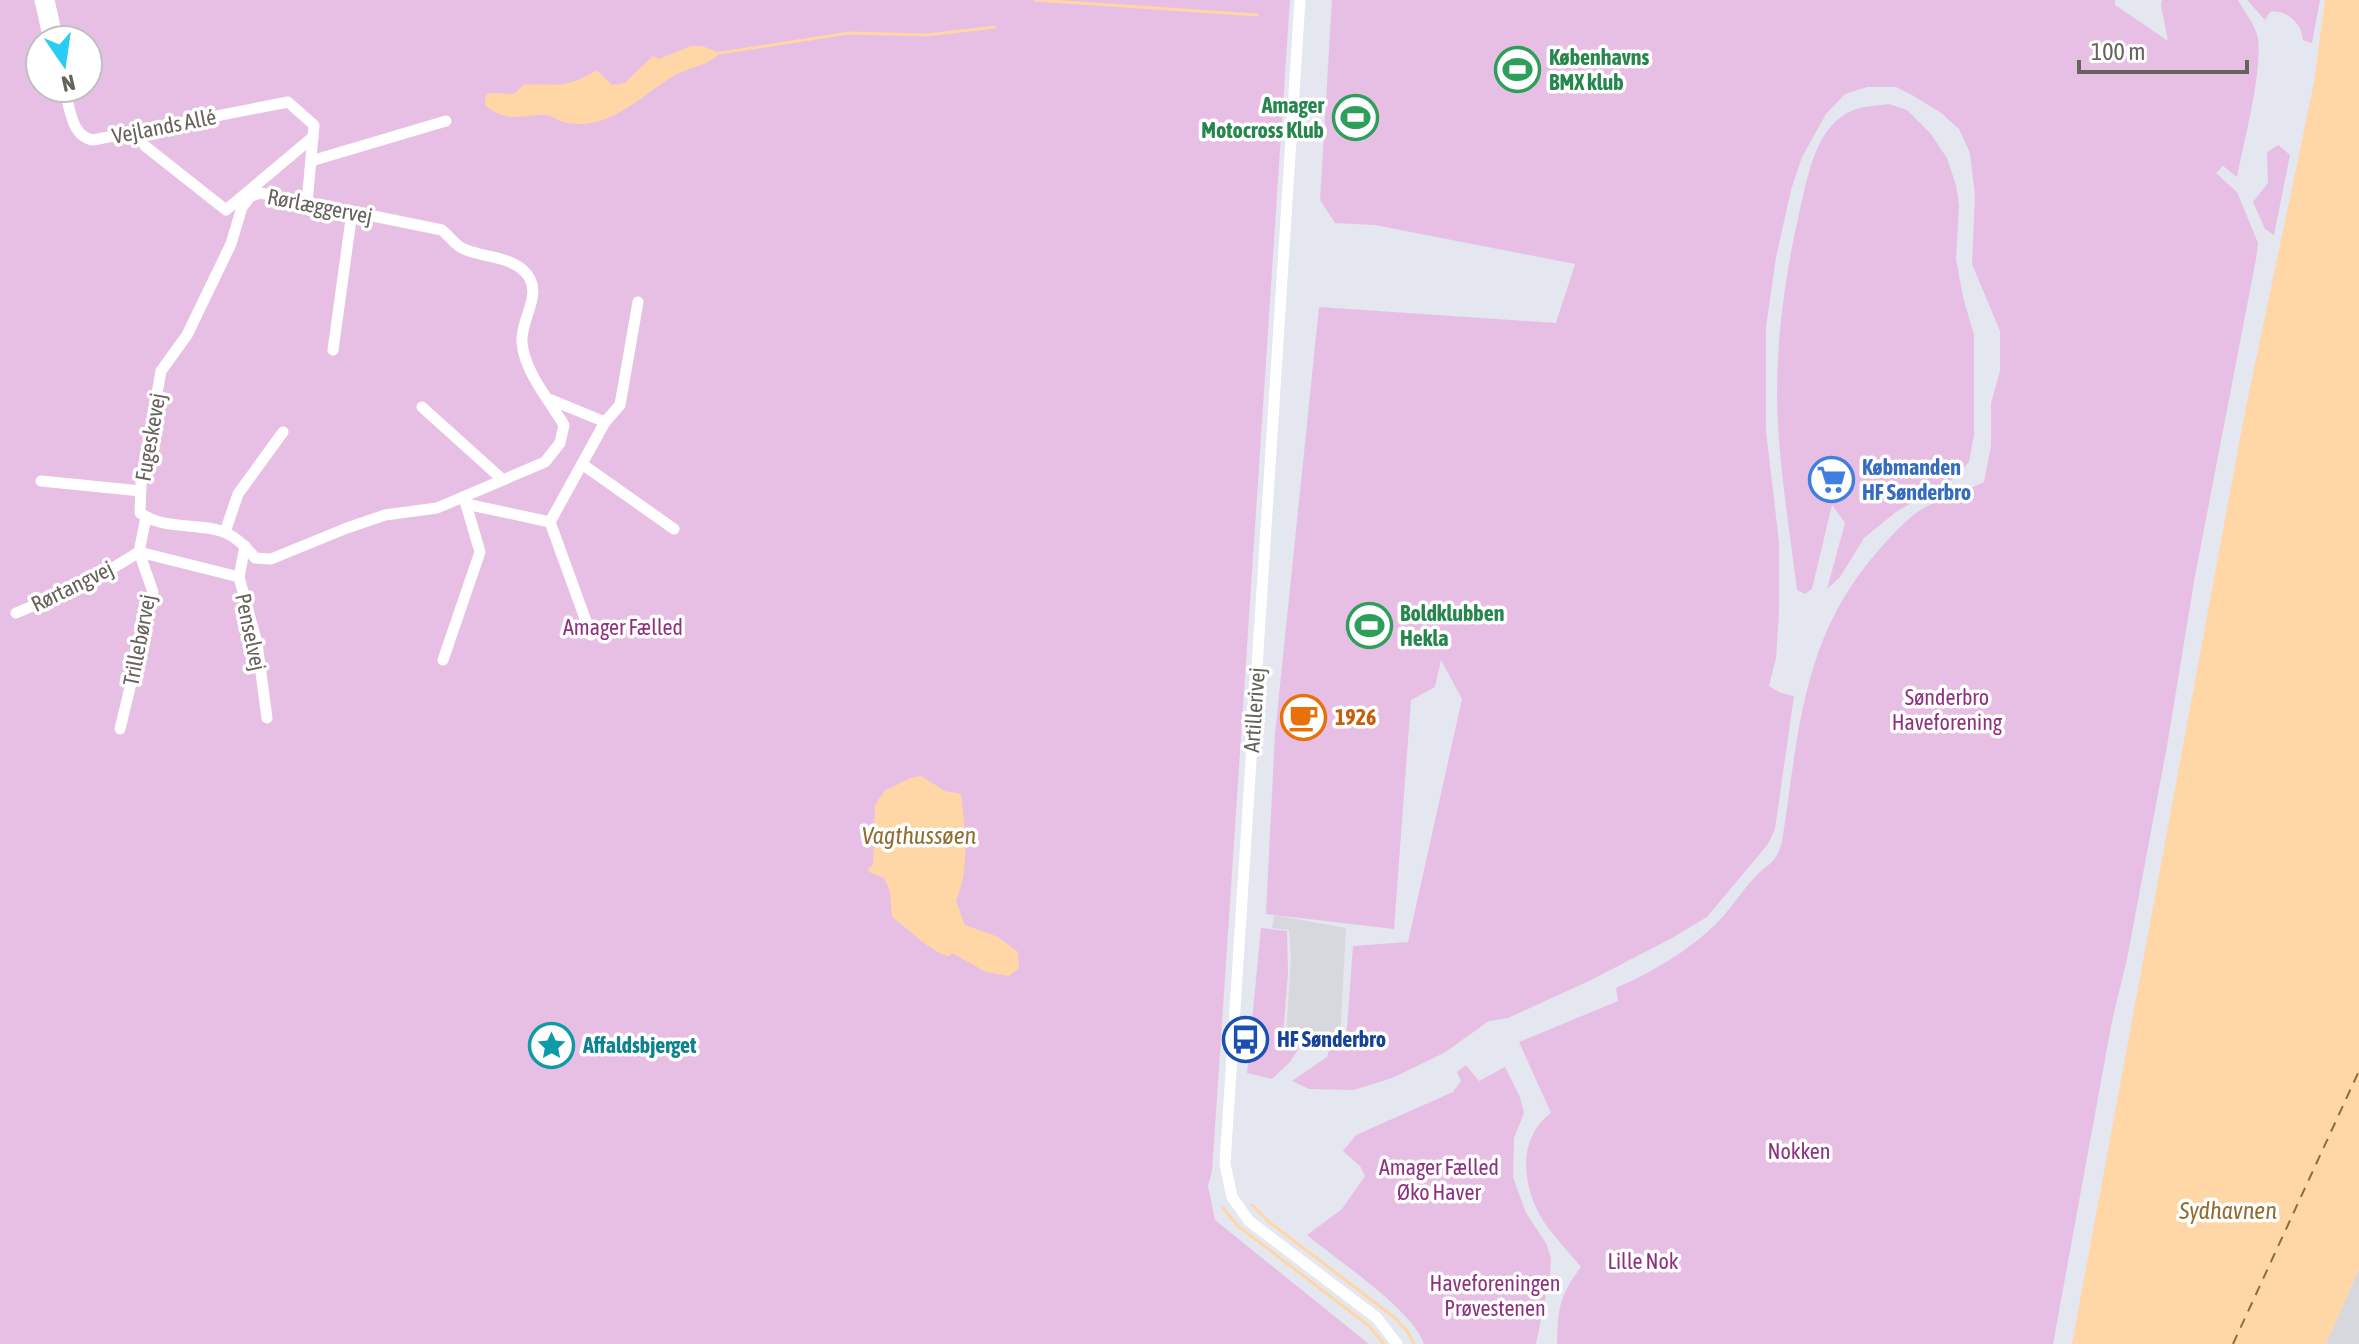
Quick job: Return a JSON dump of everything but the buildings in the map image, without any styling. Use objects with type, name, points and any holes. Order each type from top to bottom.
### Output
[{"type":"street","points":[[40,0],[45,24]]},
{"type":"street","points":[[49,0],[54,24]]},
{"type":"street","name":"Artillerivej","points":[[1300,0],[1225,1164],[1232,1197],[1244,1215],[1377,1318],[1397,1344]]},
{"type":"street","name":"Vejlands Allé","points":[[69,104],[78,133],[85,139],[93,140],[288,102],[314,125],[313,137]]},
{"type":"street","points":[[311,161],[446,121]]},
{"type":"street","points":[[145,146],[226,210],[313,137]]},
{"type":"street","points":[[307,203],[313,137]]},
{"type":"street","name":"Rørlæggervej","points":[[187,335],[231,244],[242,207],[250,197],[260,193],[442,230],[461,247],[517,266],[532,282],[534,293],[522,340],[527,363],[548,399]]},
{"type":"street","points":[[333,350],[352,212]]},
{"type":"street","points":[[591,635],[550,522],[605,422],[620,405],[638,302]]},
{"type":"street","name":"Fugeskevej","points":[[146,517],[140,513],[141,491],[161,371],[187,335]]},
{"type":"street","points":[[548,399],[605,422]]},
{"type":"street","points":[[146,517],[180,526],[225,532],[245,546],[255,558],[271,559],[385,515],[437,508],[465,500],[545,462],[560,443],[564,425],[548,399]]},
{"type":"street","points":[[422,407],[503,480]]},
{"type":"street","points":[[225,532],[238,494],[283,432]]},
{"type":"street","points":[[582,464],[674,529]]},
{"type":"street","points":[[41,481],[141,491]]},
{"type":"street","points":[[465,500],[550,522]]},
{"type":"street","points":[[443,660],[480,552],[465,500]]},
{"type":"street","name":"Rørtangvej","points":[[16,613],[90,582],[139,552],[146,517]]},
{"type":"street","name":"Penselvej","points":[[245,546],[239,577],[257,643],[267,718]]},
{"type":"street","points":[[139,552],[239,577]]},
{"type":"street","name":"Trillebørvej","points":[[120,729],[153,592],[139,552]]},
{"type":"shaded area","points":[[1274,915],[1346,928],[1340,1040],[1286,1036],[1291,957],[1289,930],[1272,928]]},
{"type":"shaded area","points":[[2359,1269],[2359,1344],[2326,1344]]},
{"type":"green space","name":"Amager Fælled","points":[[0,0],[1290,0],[1212,1171],[1208,1186],[1215,1220],[1369,1344],[0,1344]]},
{"type":"green space","points":[[1332,0],[2115,0],[2115,5],[2168,41],[2162,0],[2238,0],[2252,24],[2257,34],[2259,54],[2252,108],[2237,177],[2223,166],[2216,173],[2237,192],[2258,243],[2256,259],[2053,1344],[1557,1344],[1561,1303],[1581,1267],[1544,1222],[1527,1179],[1526,1164],[1532,1136],[1551,1113],[1519,1042],[1618,1001],[1616,988],[1669,960],[1705,934],[1751,881],[1775,859],[1782,842],[1808,688],[1833,618],[1852,584],[1904,523],[1929,505],[1984,482],[1991,446],[1991,403],[2000,371],[2000,331],[1972,264],[1975,196],[1970,153],[1959,129],[1941,113],[1896,87],[1867,87],[1845,94],[1826,114],[1802,157],[1776,257],[1766,327],[1766,431],[1779,542],[1776,658],[1769,686],[1794,696],[1775,829],[1768,844],[1707,917],[1591,980],[1508,1018],[1489,1021],[1444,1053],[1392,1078],[1354,1090],[1309,1089],[1292,1081],[1327,1057],[1331,1044],[1346,1042],[1353,946],[1408,942],[1462,699],[1441,660],[1435,687],[1411,700],[1394,929],[1266,914],[1275,734],[1319,307],[1556,323],[1575,264],[1375,225],[1335,223],[1320,200]]},
{"type":"green space","points":[[2247,0],[2320,0],[2312,43],[2303,40],[2300,28],[2287,15],[2270,12],[2265,20]]},
{"type":"green space","points":[[1889,104],[1907,110],[1930,133],[1947,158],[1956,185],[1959,205],[1956,259],[1974,335],[1974,435],[1969,462],[1953,479],[1896,512],[1864,538],[1840,577],[1827,589],[1845,523],[1832,505],[1812,589],[1805,594],[1797,590],[1778,420],[1779,348],[1790,255],[1814,155],[1827,131],[1847,113]]},
{"type":"green space","points":[[2278,145],[2290,155],[2274,235],[2265,229],[2253,202],[2268,183],[2267,152]]},
{"type":"green space","points":[[1261,928],[1287,931],[1288,972],[1283,1037],[1304,1040],[1290,1062],[1272,1079],[1247,1073]]},
{"type":"green space","name":"Amager Fælled Øko Haver","points":[[1466,1065],[1479,1081],[1505,1067],[1520,1097],[1524,1113],[1514,1138],[1513,1177],[1526,1213],[1546,1243],[1551,1258],[1536,1344],[1424,1344],[1417,1331],[1390,1301],[1307,1235],[1342,1209],[1365,1176],[1360,1166],[1343,1151],[1356,1135],[1453,1092],[1461,1081],[1457,1072]]},
{"type":"water","name":"Sydhavnen","points":[[2325,0],[2359,0],[2359,1269],[2326,1344],[2072,1344],[2245,412],[2314,83]]},
{"type":"water","points":[[691,46],[702,46],[720,53],[709,62],[672,77],[624,110],[598,122],[567,123],[544,115],[501,115],[486,106],[488,93],[514,94],[523,85],[568,83],[597,70],[612,85],[625,83],[653,56],[659,59]]},
{"type":"water","name":"Vagthussøen","points":[[921,776],[945,791],[961,794],[965,862],[956,901],[965,925],[998,937],[1018,952],[1019,968],[1009,976],[986,972],[952,953],[949,956],[928,946],[892,917],[890,891],[884,878],[869,872],[868,868],[873,865],[875,805],[885,790]]},
{"type":"waterway","points":[[1035,0],[1257,15]]},
{"type":"waterway","points":[[720,53],[849,33],[927,35],[995,27]]},
{"type":"waterway","points":[[1252,1205],[1268,1221],[1395,1318],[1414,1344]]},
{"type":"waterway","points":[[1223,1208],[1238,1226],[1368,1325],[1384,1344]]},
{"type":"ferry route","points":[[2233,1344],[2359,1071]]},
{"type":"place","name":"Københavns BMX klub","points":[[1518,70]]},
{"type":"place","name":"Amager Motocross Klub","points":[[1355,118]]},
{"type":"place","name":"Købmanden HF Sønderbro","points":[[1831,480]]},
{"type":"place","name":"Boldklubben Hekla","points":[[1369,626]]},
{"type":"place","name":"1926","points":[[1304,717]]},
{"type":"place","name":"HF Sønderbro","points":[[1246,1039]]},
{"type":"place","name":"Affaldsbjerget","points":[[552,1045]]},
{"type":"park label","name":"Sønderbro Haveforening","points":[[1947,710]]},
{"type":"park label","name":"Nokken","points":[[1799,1151]]},
{"type":"park label","name":"Lille Nok","points":[[1643,1261]]},
{"type":"park label","name":"Haveforeningen Prøvestenen","points":[[1495,1296]]}]
